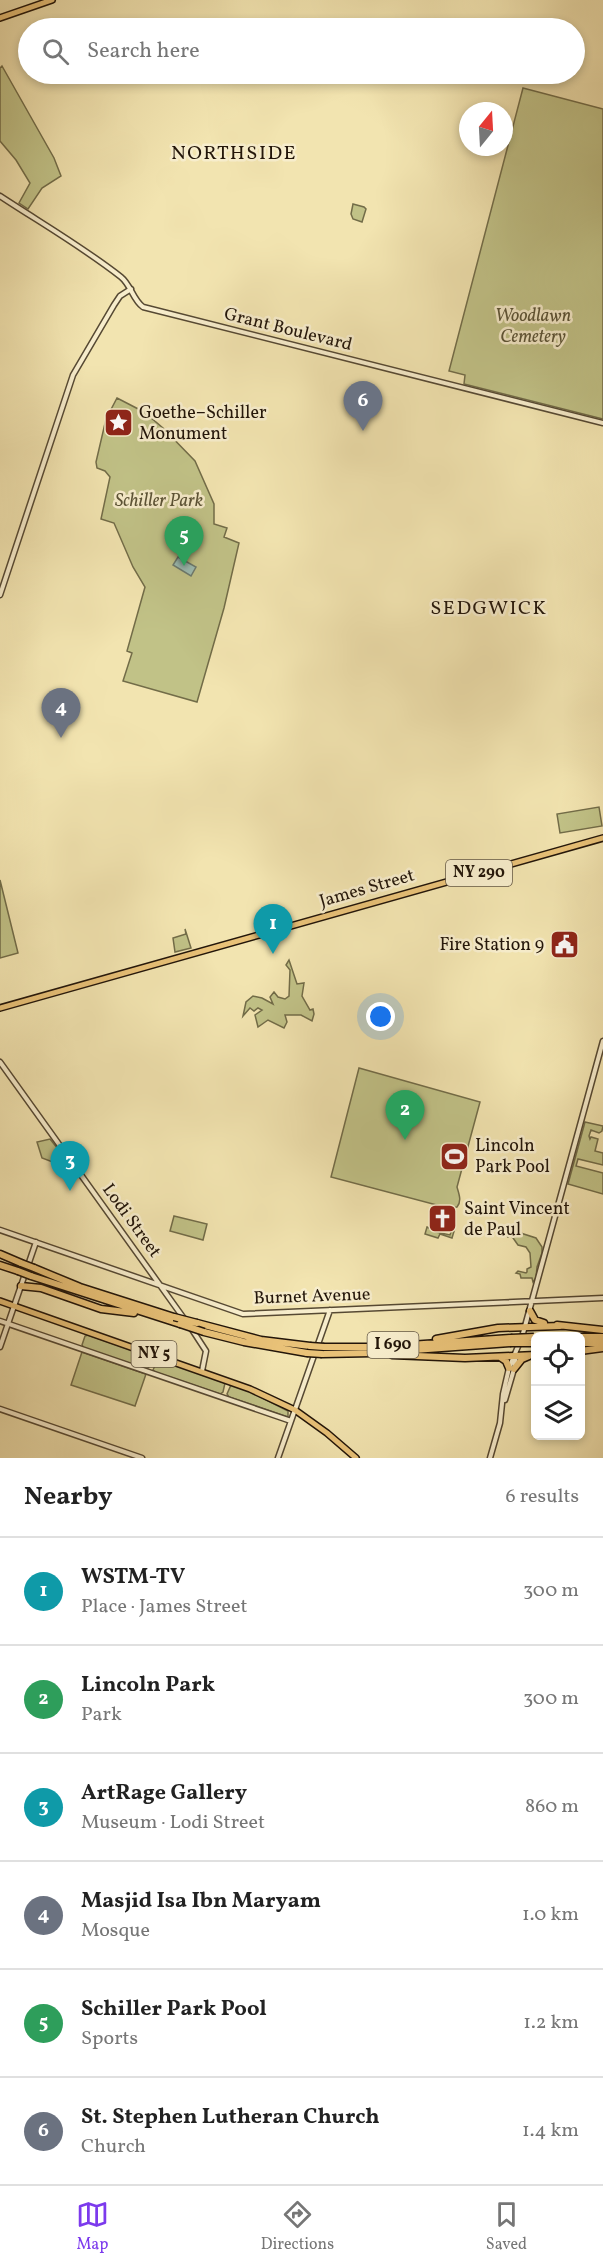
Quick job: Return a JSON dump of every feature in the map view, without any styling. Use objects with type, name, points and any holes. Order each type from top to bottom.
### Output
[{"type":"highway","name":"I 690","points":[[0,1255],[80,1287],[174,1317],[239,1336],[308,1349]]},
{"type":"highway","name":"I 690","points":[[0,1266],[204,1332],[244,1342],[373,1353],[511,1340]]},
{"type":"highway","points":[[21,1286],[38,1287],[107,1310],[144,1313]]},
{"type":"highway","points":[[530,1311],[538,1322],[603,1330]]},
{"type":"highway","points":[[411,1344],[480,1330],[560,1326]]},
{"type":"highway","points":[[585,1337],[603,1337]]},
{"type":"highway","name":"I 690","points":[[323,1350],[531,1340]]},
{"type":"highway","points":[[585,1344],[603,1346]]},
{"type":"highway","points":[[585,1349],[603,1346]]},
{"type":"highway","points":[[373,1353],[453,1357],[531,1355]]},
{"type":"highway","points":[[500,1357],[512,1368],[522,1359],[531,1356]]},
{"type":"main road","points":[[0,18],[52,0]]},
{"type":"main road","name":"James Street","points":[[0,1008],[603,838]]},
{"type":"main road","name":"NY 5","points":[[0,1301],[250,1389],[295,1410],[326,1432],[356,1458]]},
{"type":"street","name":"Grant Boulevard","points":[[0,196],[87,252],[122,278],[139,304],[147,308],[603,423]]},
{"type":"street","points":[[0,595],[73,375],[114,305],[120,296],[130,289]]},
{"type":"street","points":[[490,1458],[504,1402],[503,1394],[512,1368],[512,1358],[530,1311],[603,1041]]},
{"type":"street","name":"Lodi Street","points":[[0,1062],[204,1348],[206,1356],[202,1371]]},
{"type":"street","name":"Burnet Avenue","points":[[0,1230],[243,1314],[603,1298]]},
{"type":"street","points":[[0,1347],[36,1242]]},
{"type":"street","points":[[168,1296],[173,1289]]},
{"type":"street","points":[[278,1458],[330,1310]]},
{"type":"street","points":[[0,1321],[291,1421]]},
{"type":"street","points":[[0,1410],[142,1458]]},
{"type":"green space","points":[[2,66],[54,158],[61,176],[42,188],[28,209],[19,203],[30,183],[16,160],[0,141],[0,68]]},
{"type":"green space","name":"Woodlawn Cemetery","points":[[523,88],[603,109],[603,419],[464,384],[465,375],[449,371],[505,156],[513,156],[513,126]]},
{"type":"green space","points":[[353,204],[366,209],[362,222],[353,219],[351,214]]},
{"type":"green space","name":"Schiller Park","points":[[117,398],[144,412],[195,461],[214,504],[214,524],[227,528],[224,537],[239,543],[224,608],[197,702],[123,681],[132,653],[127,651],[145,587],[133,567],[114,523],[101,519],[110,477],[105,471],[97,468],[96,462],[106,419]]},
{"type":"green space","points":[[599,807],[602,826],[560,833],[557,814]]},
{"type":"green space","points":[[0,880],[18,953],[0,958]]},
{"type":"green space","points":[[185,929],[191,948],[175,952],[173,938],[186,934]]},
{"type":"green space","points":[[289,960],[297,984],[304,983],[302,996],[310,1010],[313,1009],[312,1021],[301,1015],[285,1015],[287,1022],[284,1028],[268,1020],[258,1027],[255,1015],[262,1010],[258,1008],[254,1011],[250,1008],[243,1016],[246,1002],[253,996],[273,1004],[270,997],[274,992],[278,997],[285,999],[289,996],[290,970],[286,965]]},
{"type":"green space","points":[[359,1068],[480,1102],[457,1187],[460,1200],[457,1207],[448,1208],[331,1177]]},
{"type":"green space","points":[[585,1122],[603,1126],[599,1133],[591,1130],[589,1136],[590,1139],[591,1137],[598,1139],[595,1151],[603,1153],[603,1165],[578,1159],[576,1166],[603,1173],[603,1194],[568,1184]]},
{"type":"green space","points":[[50,1139],[62,1154],[58,1164],[42,1158],[37,1142]]},
{"type":"green space","points":[[174,1216],[207,1224],[203,1240],[170,1231]]},
{"type":"green space","points":[[427,1227],[450,1235],[452,1229],[455,1228],[452,1238],[440,1234],[438,1238],[425,1234]]},
{"type":"green space","points":[[508,1229],[536,1238],[542,1247],[536,1278],[533,1282],[532,1278],[521,1278],[520,1274],[516,1273],[518,1271],[526,1273],[531,1267],[530,1253],[526,1247],[518,1245],[511,1235],[508,1237],[506,1235]]},
{"type":"green space","points":[[88,1335],[151,1357],[149,1367],[147,1369],[84,1348],[82,1345],[85,1336]]},
{"type":"green space","points":[[82,1352],[146,1374],[135,1406],[71,1385]]},
{"type":"green space","points":[[158,1359],[225,1383],[223,1392],[220,1394],[155,1372],[153,1370]]},
{"type":"green space","points":[[231,1385],[249,1391],[288,1411],[288,1417],[229,1397],[227,1394]]},
{"type":"water","points":[[178,557],[196,567],[191,576],[173,565]]},
{"type":"place","name":"Goethe–Schiller Monument","points":[[118,423]]},
{"type":"place","name":"St. Stephen Lutheran Church","points":[[363,431]]},
{"type":"place","name":"Schiller Park Pool","points":[[184,566]]},
{"type":"place","name":"Masjid Isa Ibn Maryam","points":[[61,738]]},
{"type":"place","name":"Fire Station 9","points":[[565,945]]},
{"type":"place","name":"WSTM-TV","points":[[273,954]]},
{"type":"place","name":"Lincoln Park","points":[[405,1140]]},
{"type":"place","name":"Lincoln Park Pool","points":[[454,1156]]},
{"type":"place","name":"ArtRage Gallery","points":[[70,1191]]},
{"type":"place","name":"Saint Vincent de Paul","points":[[443,1219]]},
{"type":"district","name":"NORTHSIDE","points":[[234,154]]},
{"type":"district","name":"SEDGWICK","points":[[489,609]]}]
